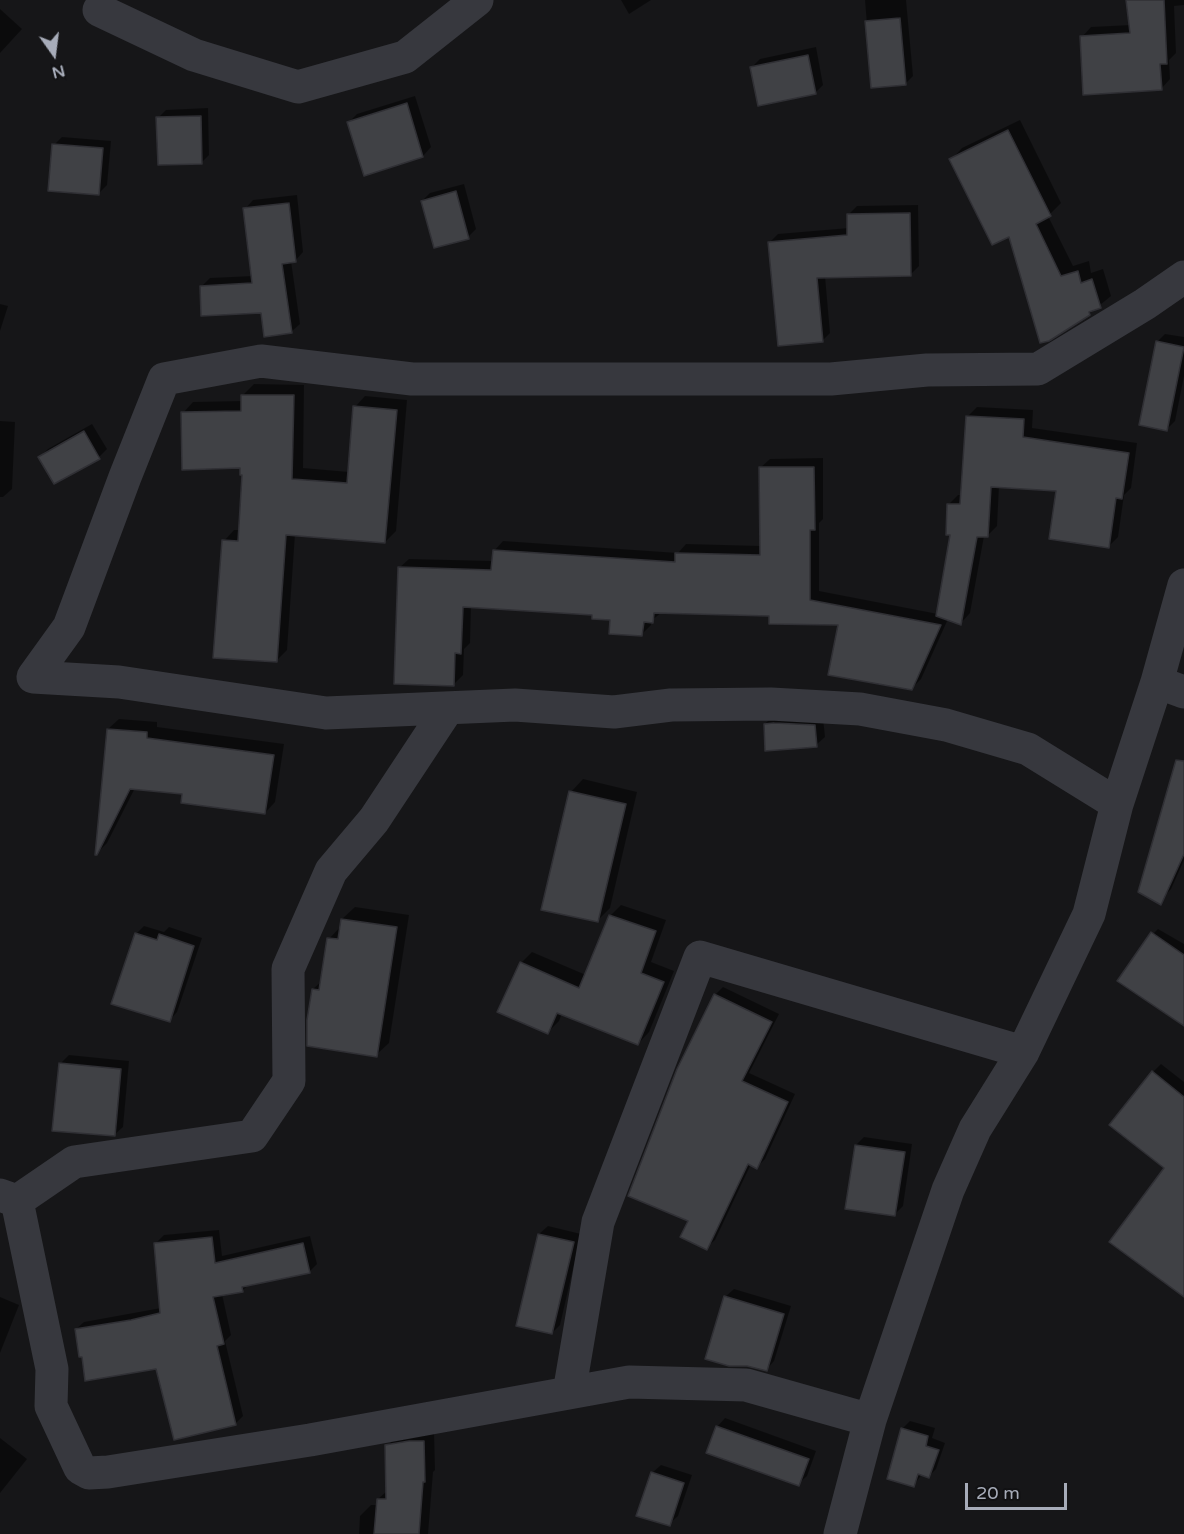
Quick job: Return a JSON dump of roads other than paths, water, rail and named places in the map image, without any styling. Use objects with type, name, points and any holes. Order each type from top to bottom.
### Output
[{"type":"street","points":[[99,10],[194,55],[298,87],[405,57],[477,0]]},
{"type":"street","points":[[1117,804],[1029,749],[946,725],[860,709],[771,704],[671,705],[614,712],[515,705],[326,713],[119,682],[33,677],[69,627],[124,477],[164,379],[261,361],[412,379],[831,379],[927,370],[1038,369],[1184,277]]},
{"type":"street","points":[[840,1534],[870,1420],[948,1190],[975,1129],[1023,1052],[1089,914],[1117,804],[1170,687],[1184,585]]},
{"type":"street","points":[[448,708],[374,820],[331,871],[288,969],[289,1081],[252,1136],[74,1162],[9,1198],[52,1369],[51,1406],[80,1468],[89,1473],[108,1472],[298,1442],[629,1382],[746,1385],[870,1420]]},
{"type":"street","points":[[569,1393],[598,1221],[700,957],[1023,1052]]}]
